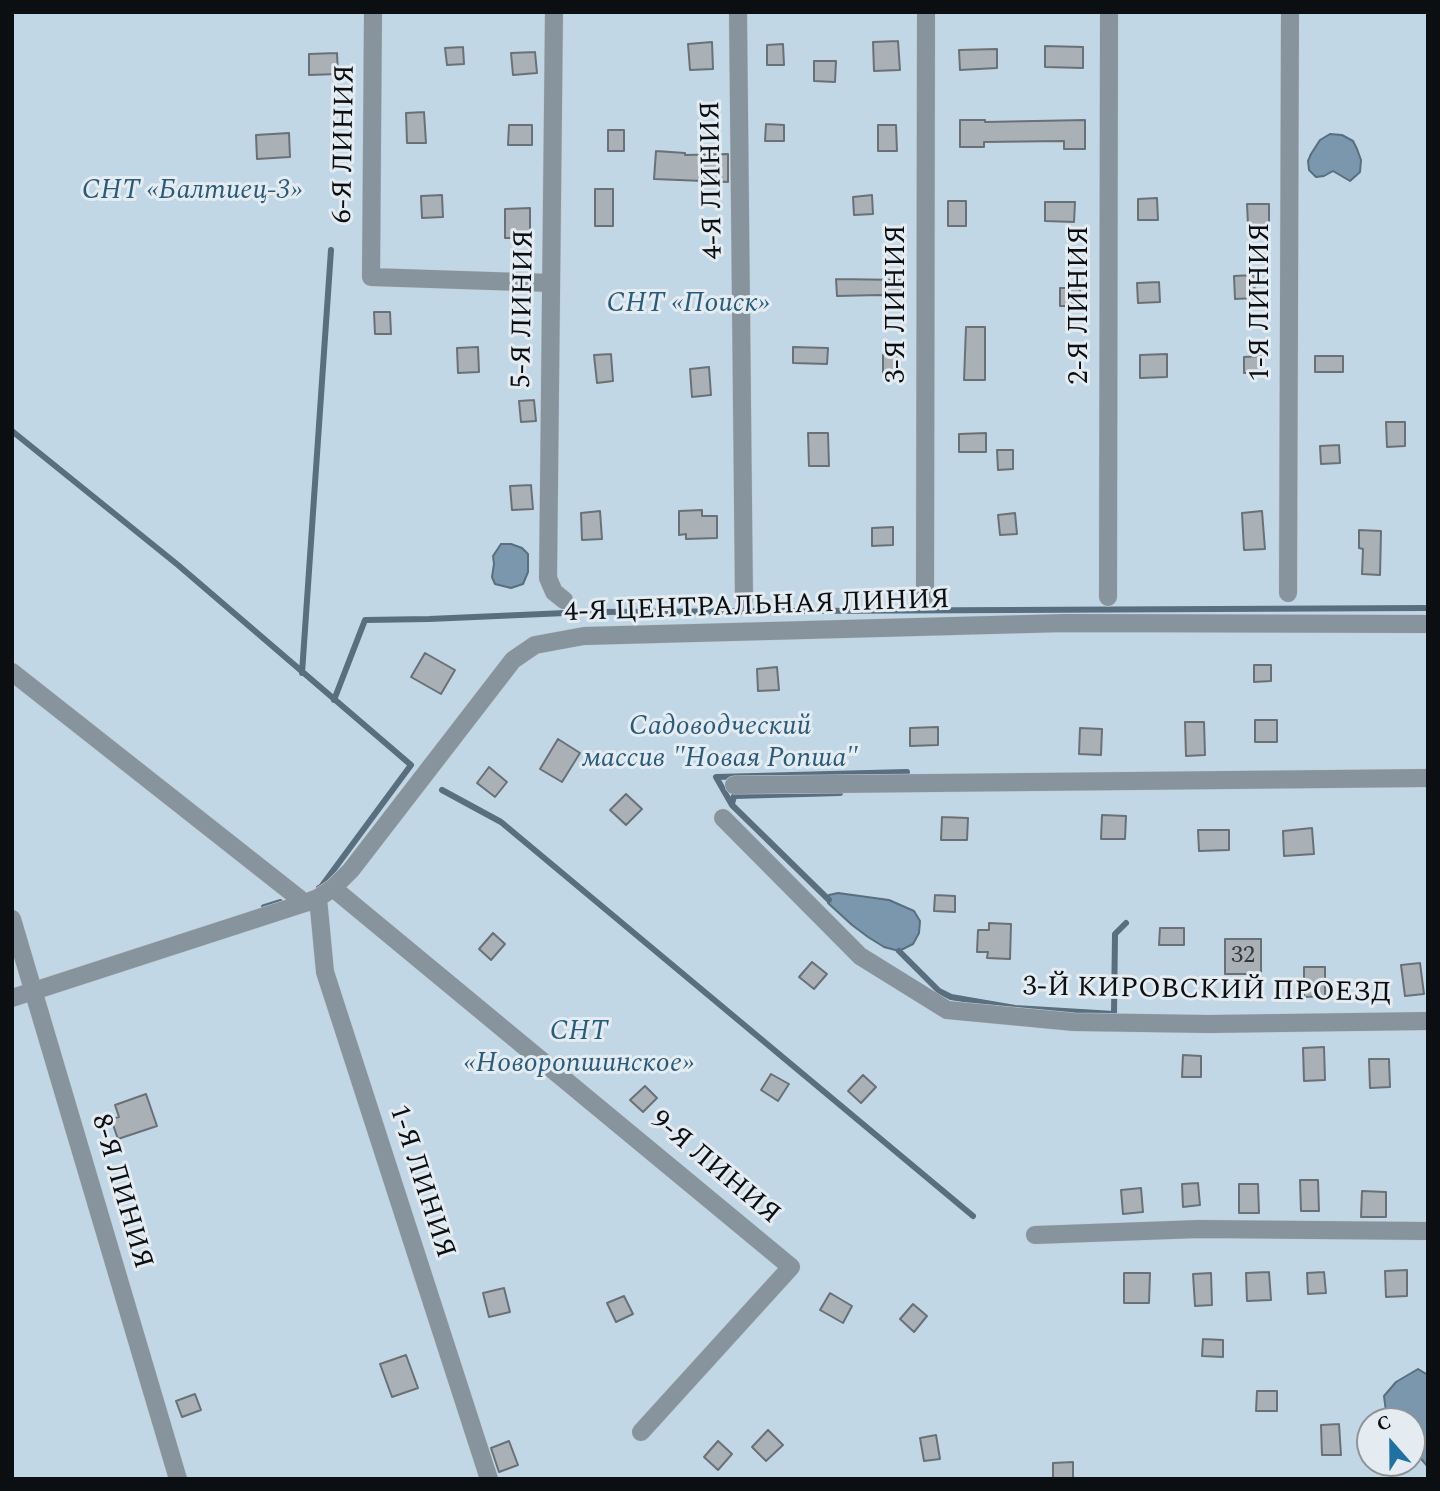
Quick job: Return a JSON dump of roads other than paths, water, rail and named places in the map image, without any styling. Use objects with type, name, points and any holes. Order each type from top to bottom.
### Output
[{"type":"street","name":"6-Я ЛИНИЯ","points":[[373,12],[371,277],[551,283]]},
{"type":"street","name":"5-Я ЛИНИЯ","points":[[554,12],[548,578],[554,592],[564,600]]},
{"type":"street","name":"4-Я ЛИНИЯ","points":[[738,12],[744,600]]},
{"type":"street","name":"3-Я ЛИНИЯ","points":[[925,596],[926,12]]},
{"type":"street","name":"2-Я ЛИНИЯ","points":[[1108,597],[1109,12]]},
{"type":"street","name":"1-Я ЛИНИЯ","points":[[1288,593],[1290,12]]},
{"type":"street","name":"4-Я ЦЕНТРАЛЬНАЯ ЛИНИЯ","points":[[12,998],[319,896],[351,870],[513,660],[535,645],[584,636],[1065,623],[1428,624]]},
{"type":"street","points":[[12,672],[319,896]]},
{"type":"street","points":[[734,785],[1428,778]]},
{"type":"street","name":"3-Й КИРОВСКИЙ ПРОЕЗД","points":[[723,818],[860,956],[947,1010],[1074,1022],[1209,1024],[1428,1021]]},
{"type":"street","name":"1-Я ЛИНИЯ","points":[[319,896],[325,972],[489,1479]]},
{"type":"street","name":"9-Я ЛИНИЯ","points":[[319,896],[792,1267],[641,1432]]},
{"type":"street","name":"8-Я ЛИНИЯ","points":[[12,919],[178,1479]]},
{"type":"street","points":[[1035,1235],[1199,1229],[1428,1231]]},
{"type":"waterway","points":[[302,673],[331,250]]},
{"type":"waterway","points":[[12,431],[178,565],[411,765],[319,888]]},
{"type":"waterway","points":[[334,700],[365,620],[588,612],[1428,608]]},
{"type":"waterway","points":[[829,900],[732,805],[716,777],[907,772]]},
{"type":"waterway","points":[[442,790],[501,822],[973,1216]]},
{"type":"waterway","points":[[732,804],[734,796],[840,793]]},
{"type":"waterway","points":[[264,907],[280,902]]},
{"type":"waterway","points":[[899,951],[939,991],[951,997],[1015,1008],[1114,1014],[1115,934],[1126,923]]},
{"type":"park label","name":"СНТ «Балтиец-3»","points":[[192,193]]},
{"type":"park label","name":"СНТ «Поиск»","points":[[688,306]]},
{"type":"park label","name":"Садоводческий массив \"Новая Ропша\"","points":[[720,745]]},
{"type":"park label","name":"СНТ «Новоропшинское»","points":[[579,1050]]}]
